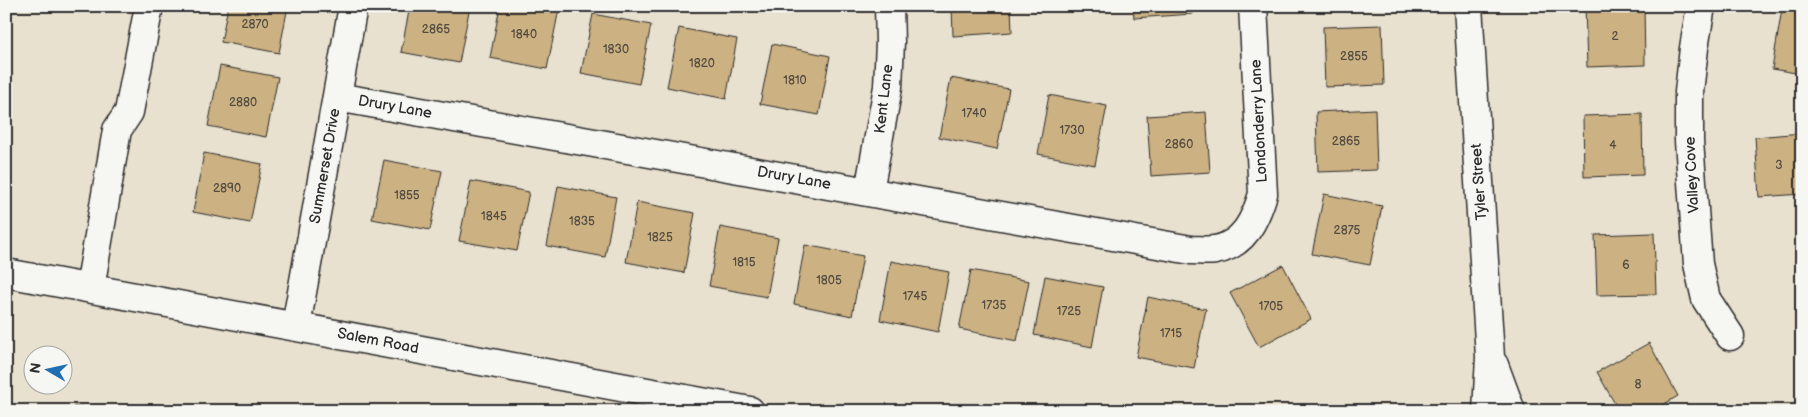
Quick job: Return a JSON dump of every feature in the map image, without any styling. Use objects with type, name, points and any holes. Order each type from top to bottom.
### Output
[{"type":"street","points":[[90,288],[116,130],[129,112],[149,6]]},
{"type":"street","name":"Summerset Drive","points":[[296,326],[353,6]]},
{"type":"street","name":"Kent Lane","points":[[869,191],[888,87],[889,6]]},
{"type":"street","name":"Londonderry Lane","points":[[1246,233],[1257,214],[1263,194],[1253,6]]},
{"type":"street","name":"Tyler Street","points":[[1468,6],[1490,357],[1487,411]]},
{"type":"street","name":"Valley Cove","points":[[1701,6],[1694,48],[1689,102],[1689,141],[1698,264],[1706,299],[1730,336]]},
{"type":"street","name":"Drury Lane","points":[[337,97],[1191,250],[1215,250],[1234,243],[1246,233]]},
{"type":"street","name":"Salem Road","points":[[6,273],[750,411]]},
{"type":"street","name":"Tyler Street","points":[[1490,357],[1511,411]]},
{"type":"building","points":[[58,6],[93,6],[92,12]]},
{"type":"building","points":[[228,6],[288,6],[279,53],[221,42]]},
{"type":"building","points":[[410,6],[470,6],[459,63],[401,52]]},
{"type":"building","points":[[500,6],[543,6],[559,9],[547,69],[490,58]]},
{"type":"building","points":[[952,6],[1011,6],[1012,32],[953,36]]},
{"type":"building","points":[[1133,6],[1192,6],[1193,14],[1134,18]]},
{"type":"building","points":[[1585,6],[1644,6],[1645,65],[1587,67]]},
{"type":"building","points":[[1782,9],[1802,13],[1802,74],[1772,69]]},
{"type":"building","points":[[593,14],[651,25],[639,84],[581,73]]},
{"type":"building","points":[[1382,25],[1384,85],[1325,87],[1323,27]]},
{"type":"building","points":[[679,28],[737,39],[726,99],[667,87]]},
{"type":"building","points":[[772,44],[830,56],[819,115],[760,104]]},
{"type":"building","points":[[220,66],[278,77],[266,137],[208,126]]},
{"type":"building","points":[[951,78],[1009,89],[997,149],[939,137]]},
{"type":"building","points":[[1049,95],[1107,106],[1095,165],[1038,154]]},
{"type":"building","points":[[1375,109],[1377,170],[1318,172],[1316,112]]},
{"type":"building","points":[[1206,112],[1210,172],[1151,176],[1147,116]]},
{"type":"building","points":[[1642,114],[1643,175],[1584,177],[1583,116]]},
{"type":"building","points":[[1802,133],[1802,194],[1759,197],[1755,137]]},
{"type":"building","points":[[204,153],[262,164],[250,223],[193,212]]},
{"type":"building","points":[[384,160],[442,171],[430,230],[372,219]]},
{"type":"building","points":[[471,181],[529,192],[517,251],[459,241]]},
{"type":"building","points":[[558,186],[616,197],[605,257],[547,246]]},
{"type":"building","points":[[1324,194],[1382,206],[1370,265],[1312,254]]},
{"type":"building","points":[[637,202],[695,213],[684,273],[626,262]]},
{"type":"building","points":[[720,227],[778,238],[767,297],[709,286]]},
{"type":"building","points":[[1654,233],[1656,294],[1597,295],[1595,235]]},
{"type":"building","points":[[805,245],[863,256],[852,316],[794,304]]},
{"type":"building","points":[[891,261],[949,272],[938,332],[880,320]]},
{"type":"building","points":[[1283,265],[1311,319],[1259,347],[1230,293]]},
{"type":"building","points":[[971,270],[1029,281],[1017,341],[959,329]]},
{"type":"building","points":[[1045,276],[1103,287],[1092,347],[1034,335]]},
{"type":"building","points":[[1148,297],[1206,309],[1194,368],[1136,357]]},
{"type":"building","points":[[1649,343],[1678,396],[1652,411],[1619,411],[1597,372]]},
{"type":"building","points":[[74,406],[113,411],[73,411]]}]
